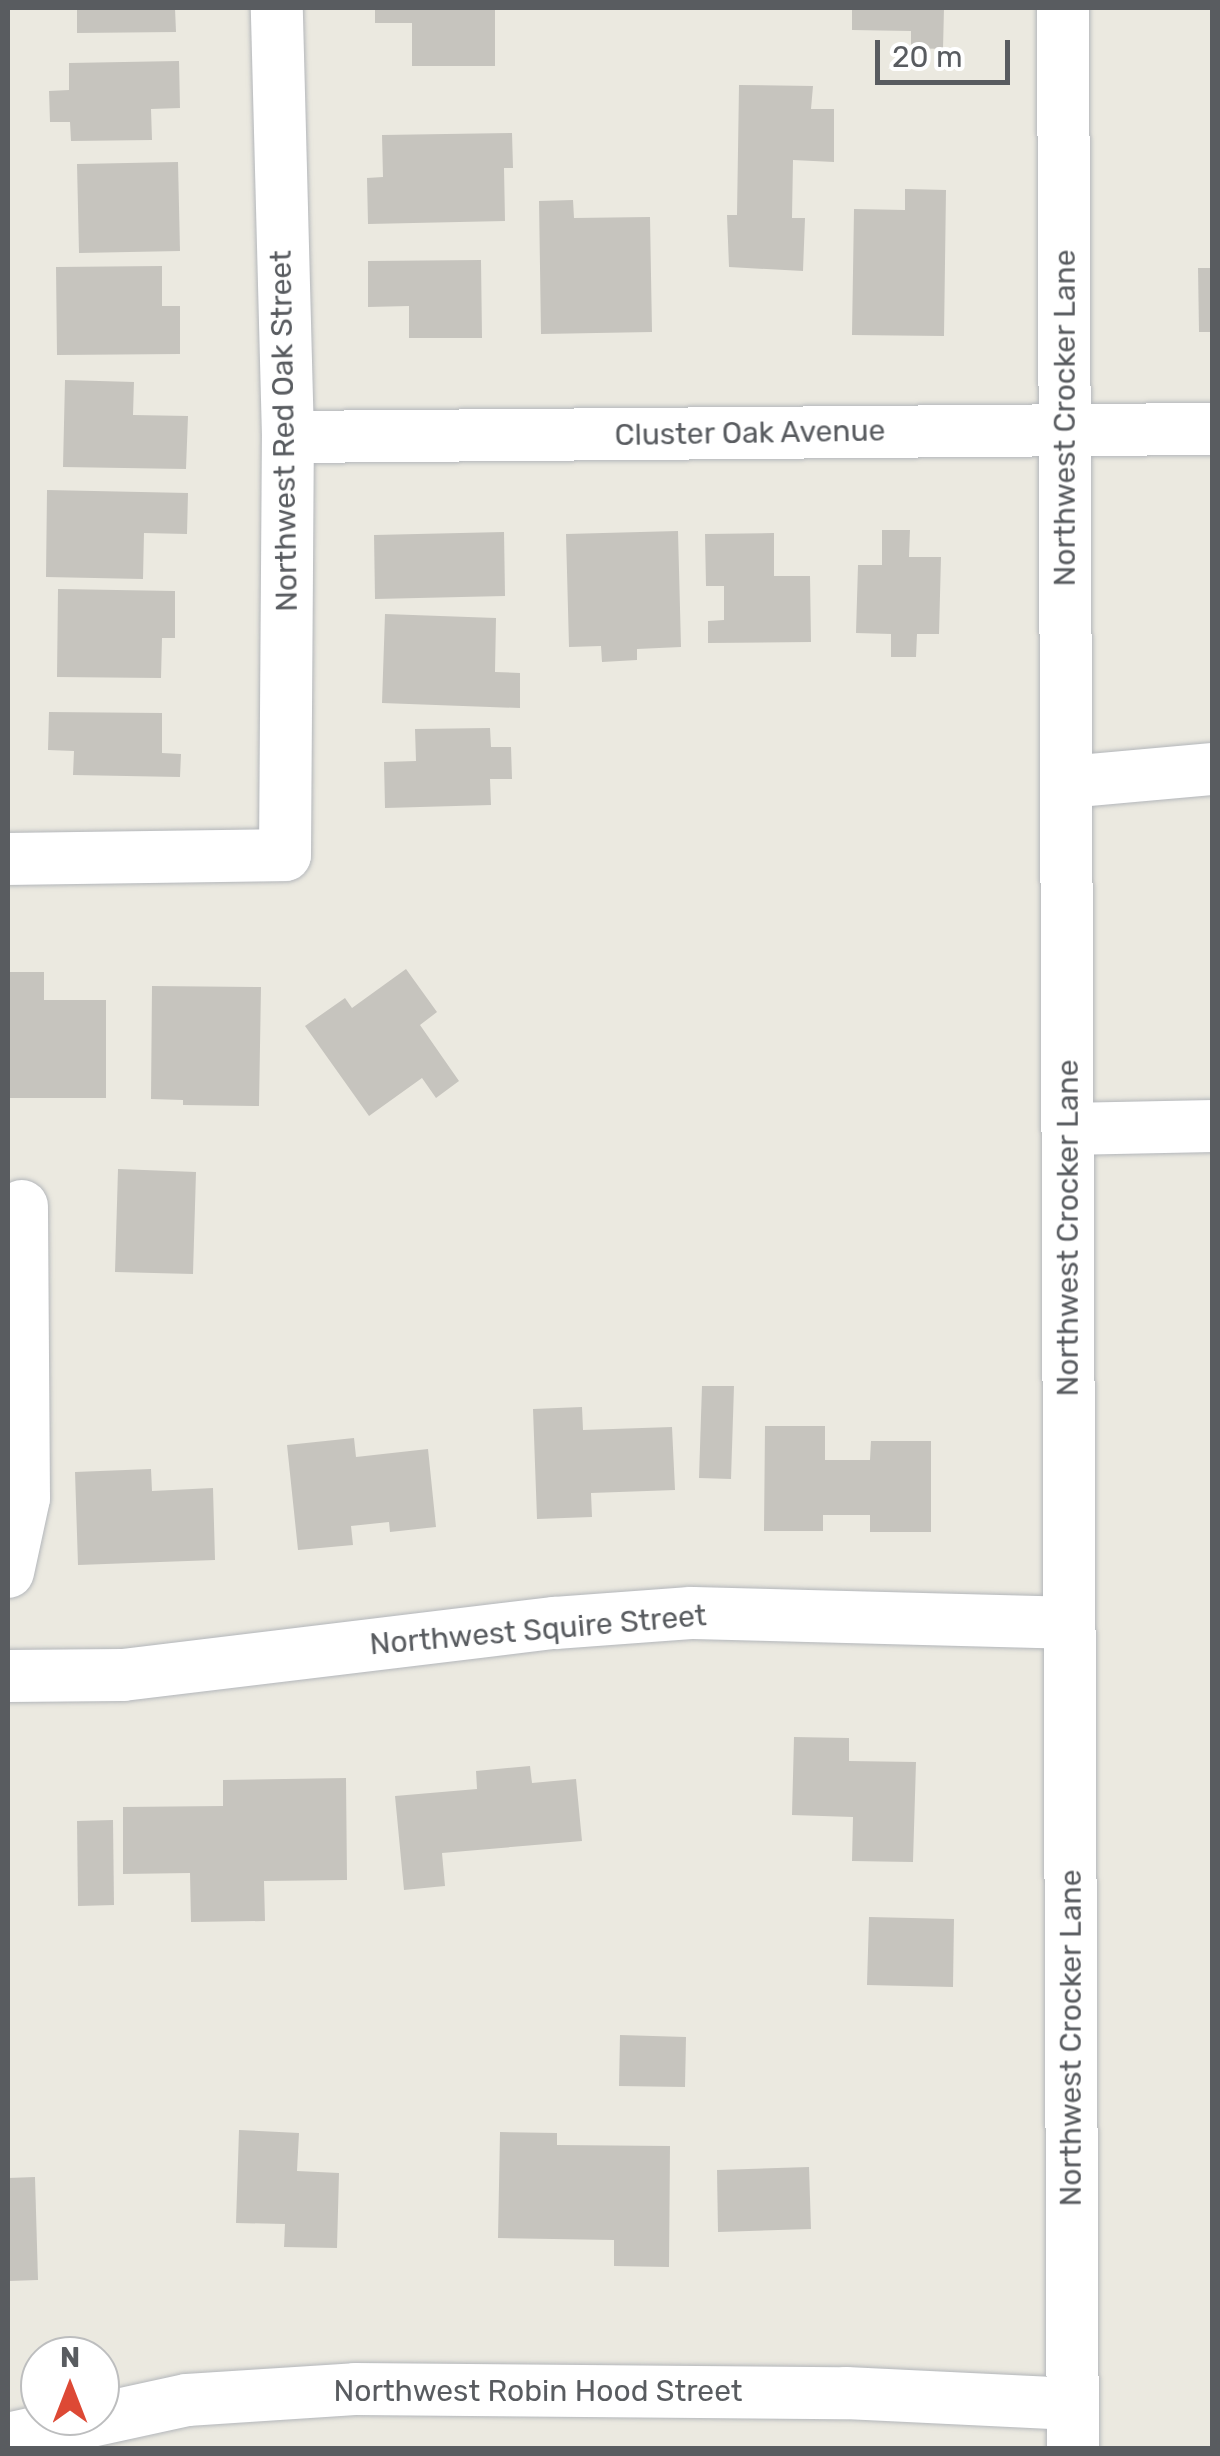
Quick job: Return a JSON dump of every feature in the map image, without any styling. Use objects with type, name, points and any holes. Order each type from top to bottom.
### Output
[{"type":"street","name":"Northwest Red Oak Street","points":[[8,859],[285,855],[288,438],[277,8]]},
{"type":"street","name":"Northwest Crocker Lane","points":[[1063,8],[1073,2426]]},
{"type":"street","name":"Cluster Oak Avenue","points":[[288,438],[1212,429]]},
{"type":"street","points":[[1066,782],[1212,769]]},
{"type":"street","points":[[1068,1130],[1212,1126]]},
{"type":"street","points":[[8,1572],[24,1498],[22,1206]]},
{"type":"street","name":"Northwest Squire Street","points":[[8,1676],[122,1675],[555,1623],[691,1613],[1069,1623]]},
{"type":"street","name":"Northwest Robin Hood Street","points":[[8,2440],[187,2400],[355,2389],[846,2392],[1073,2426]]},
{"type":"building","points":[[77,8],[175,8],[176,32],[77,33]]},
{"type":"building","points":[[375,8],[495,8],[495,66],[412,66],[412,23],[375,23]]},
{"type":"building","points":[[852,8],[944,8],[943,49],[911,48],[911,31],[852,30]]},
{"type":"building","points":[[179,61],[180,108],[151,109],[152,140],[71,141],[70,122],[50,122],[49,91],[69,90],[69,63]]},
{"type":"building","points":[[739,85],[813,86],[811,109],[834,109],[834,162],[793,160],[792,218],[805,218],[803,271],[729,267],[727,215],[737,215]]},
{"type":"building","points":[[512,133],[513,168],[504,168],[505,221],[368,224],[367,178],[383,177],[382,135]]},
{"type":"building","points":[[178,162],[180,251],[79,253],[77,164]]},
{"type":"building","points":[[905,189],[946,190],[944,336],[852,335],[854,209],[905,210]]},
{"type":"building","points":[[573,200],[574,218],[650,217],[652,332],[541,334],[539,201]]},
{"type":"building","points":[[481,260],[482,338],[409,338],[409,306],[368,307],[368,261]]},
{"type":"building","points":[[162,266],[162,306],[180,306],[180,354],[57,355],[56,267]]},
{"type":"building","points":[[1198,268],[1212,268],[1212,332],[1199,332]]},
{"type":"building","points":[[65,380],[134,382],[133,415],[188,416],[186,469],[63,467]]},
{"type":"building","points":[[47,490],[188,493],[187,534],[144,533],[143,579],[46,577]]},
{"type":"building","points":[[882,530],[910,530],[909,557],[941,557],[939,634],[917,634],[916,657],[891,657],[891,634],[856,633],[858,565],[882,565]]},
{"type":"building","points":[[678,531],[681,647],[637,649],[637,660],[602,662],[601,646],[569,647],[566,534]]},
{"type":"building","points":[[504,532],[505,596],[375,599],[374,535]]},
{"type":"building","points":[[774,533],[774,576],[810,576],[811,642],[708,643],[708,621],[724,620],[724,586],[706,586],[705,534]]},
{"type":"building","points":[[58,589],[175,591],[175,638],[162,638],[161,678],[57,677]]},
{"type":"building","points":[[385,614],[496,618],[495,672],[520,673],[520,708],[382,703]]},
{"type":"building","points":[[49,712],[162,713],[162,753],[181,754],[180,777],[73,775],[74,751],[48,750]]},
{"type":"building","points":[[490,728],[491,747],[511,747],[512,779],[490,779],[491,805],[385,808],[384,762],[416,761],[415,729]]},
{"type":"building","points":[[406,969],[437,1012],[420,1025],[459,1081],[436,1098],[422,1078],[369,1116],[305,1026],[345,998],[352,1008]]},
{"type":"building","points":[[8,972],[44,972],[44,1000],[106,1000],[106,1098],[8,1098]]},
{"type":"building","points":[[152,986],[261,987],[259,1106],[183,1105],[183,1100],[151,1099]]},
{"type":"building","points":[[118,1169],[196,1172],[193,1274],[115,1272]]},
{"type":"building","points":[[702,1386],[734,1386],[731,1479],[699,1478]]},
{"type":"building","points":[[582,1407],[583,1430],[672,1427],[675,1490],[591,1493],[592,1517],[537,1519],[533,1409]]},
{"type":"building","points":[[765,1426],[825,1426],[825,1460],[870,1460],[871,1441],[931,1441],[931,1532],[870,1532],[870,1515],[823,1515],[823,1531],[764,1531]]},
{"type":"building","points":[[354,1438],[356,1457],[428,1449],[436,1527],[390,1532],[389,1522],[351,1526],[353,1545],[298,1550],[287,1445]]},
{"type":"building","points":[[151,1469],[152,1491],[213,1488],[215,1560],[78,1565],[75,1472]]},
{"type":"building","points":[[794,1737],[849,1738],[849,1761],[916,1762],[913,1862],[852,1861],[853,1817],[792,1815]]},
{"type":"building","points":[[530,1766],[532,1783],[576,1779],[582,1841],[442,1853],[445,1886],[404,1890],[395,1796],[477,1789],[476,1771]]},
{"type":"building","points":[[346,1778],[347,1880],[264,1881],[265,1921],[191,1922],[190,1873],[123,1874],[123,1807],[223,1806],[223,1780]]},
{"type":"building","points":[[113,1820],[114,1905],[78,1906],[77,1821]]},
{"type":"building","points":[[869,1917],[954,1919],[953,1987],[867,1985]]},
{"type":"building","points":[[620,2035],[686,2037],[685,2087],[619,2086]]},
{"type":"building","points":[[239,2130],[299,2133],[297,2171],[339,2173],[337,2248],[284,2247],[285,2224],[236,2223]]},
{"type":"building","points":[[500,2132],[557,2133],[557,2145],[670,2146],[669,2267],[614,2266],[614,2240],[498,2238]]},
{"type":"building","points":[[809,2167],[811,2229],[718,2232],[717,2170]]},
{"type":"building","points":[[35,2177],[38,2280],[8,2281],[8,2178]]}]
